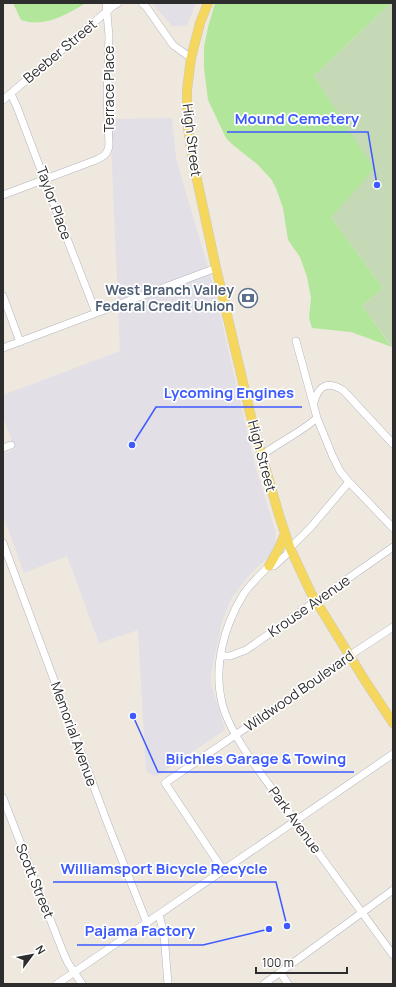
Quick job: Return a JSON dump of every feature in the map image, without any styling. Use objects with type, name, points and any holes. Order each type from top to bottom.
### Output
[{"type":"main road","name":"High Street","points":[[208,3],[200,23],[191,58],[187,90],[189,135],[193,161],[216,268],[261,456],[290,548],[315,601],[393,723]]},
{"type":"main road","points":[[270,566],[285,534]]},
{"type":"street","name":"Terrace Place","points":[[45,180],[102,158],[108,151],[107,93],[109,36],[108,11],[106,3]]},
{"type":"street","name":"Beeber Street","points":[[3,100],[118,3]]},
{"type":"street","points":[[142,3],[173,45],[191,58]]},
{"type":"street","name":"Taylor Place","points":[[11,94],[18,107],[96,313]]},
{"type":"street","points":[[3,195],[45,180]]},
{"type":"street","points":[[3,348],[216,268]]},
{"type":"street","points":[[3,296],[20,342]]},
{"type":"street","points":[[296,341],[317,418],[340,471],[393,528]]},
{"type":"street","points":[[313,402],[315,395],[322,387],[329,385],[338,387],[344,391],[393,444]]},
{"type":"street","points":[[261,456],[307,427],[317,418]]},
{"type":"street","points":[[3,448],[11,445]]},
{"type":"street","name":"Park Avenue","points":[[349,482],[311,527],[290,548],[287,554],[274,566],[270,566],[252,584],[236,608],[226,635],[221,656],[219,680],[220,692],[224,710],[236,735],[295,821],[393,955]]},
{"type":"street","name":"Memorial Avenue","points":[[3,543],[110,829],[147,923]]},
{"type":"street","name":"Krouse Avenue","points":[[221,656],[229,656],[246,650],[393,547]]},
{"type":"street","name":"Wildwood Boulevard","points":[[224,870],[165,783],[393,627]]},
{"type":"street","points":[[57,984],[393,754]]},
{"type":"street","name":"Scott Street","points":[[3,798],[63,952],[74,973],[82,984]]},
{"type":"street","points":[[264,984],[393,890]]},
{"type":"street","points":[[159,915],[164,934],[168,984]]},
{"type":"street","points":[[280,972],[288,984]]},
{"type":"shaded area","points":[[152,3],[196,3],[187,26],[172,26]]},
{"type":"shaded area","points":[[172,118],[176,158],[214,288],[254,462],[275,530],[276,542],[270,556],[251,573],[231,599],[221,625],[211,674],[211,684],[225,730],[155,777],[146,771],[138,630],[99,643],[67,556],[24,573],[3,515],[3,454],[15,449],[3,417],[3,395],[120,351],[110,119]]},
{"type":"green space","points":[[13,3],[86,3],[55,19],[30,22],[21,20]]},
{"type":"green space","points":[[215,3],[391,3],[314,76],[393,196],[331,217],[383,288],[362,306],[392,347],[351,332],[312,328],[309,318],[311,298],[307,277],[300,257],[288,240],[283,208],[276,188],[271,179],[257,164],[226,138],[208,100],[204,68],[204,47]]},
{"type":"green space","points":[[391,3],[393,3],[393,348],[362,306],[383,288],[331,217],[374,169],[314,76]]},
{"type":"place","name":"Mound Cemetery","points":[[377,185]]},
{"type":"place","name":"West Branch Valley Federal Credit Union","points":[[248,298]]},
{"type":"place","name":"Lycoming Engines","points":[[132,445]]},
{"type":"place","name":"Biichles Garage & Towing","points":[[133,716]]},
{"type":"place","name":"Williamsport Bicycle Recycle","points":[[287,926]]},
{"type":"place","name":"Pajama Factory","points":[[269,929]]}]
